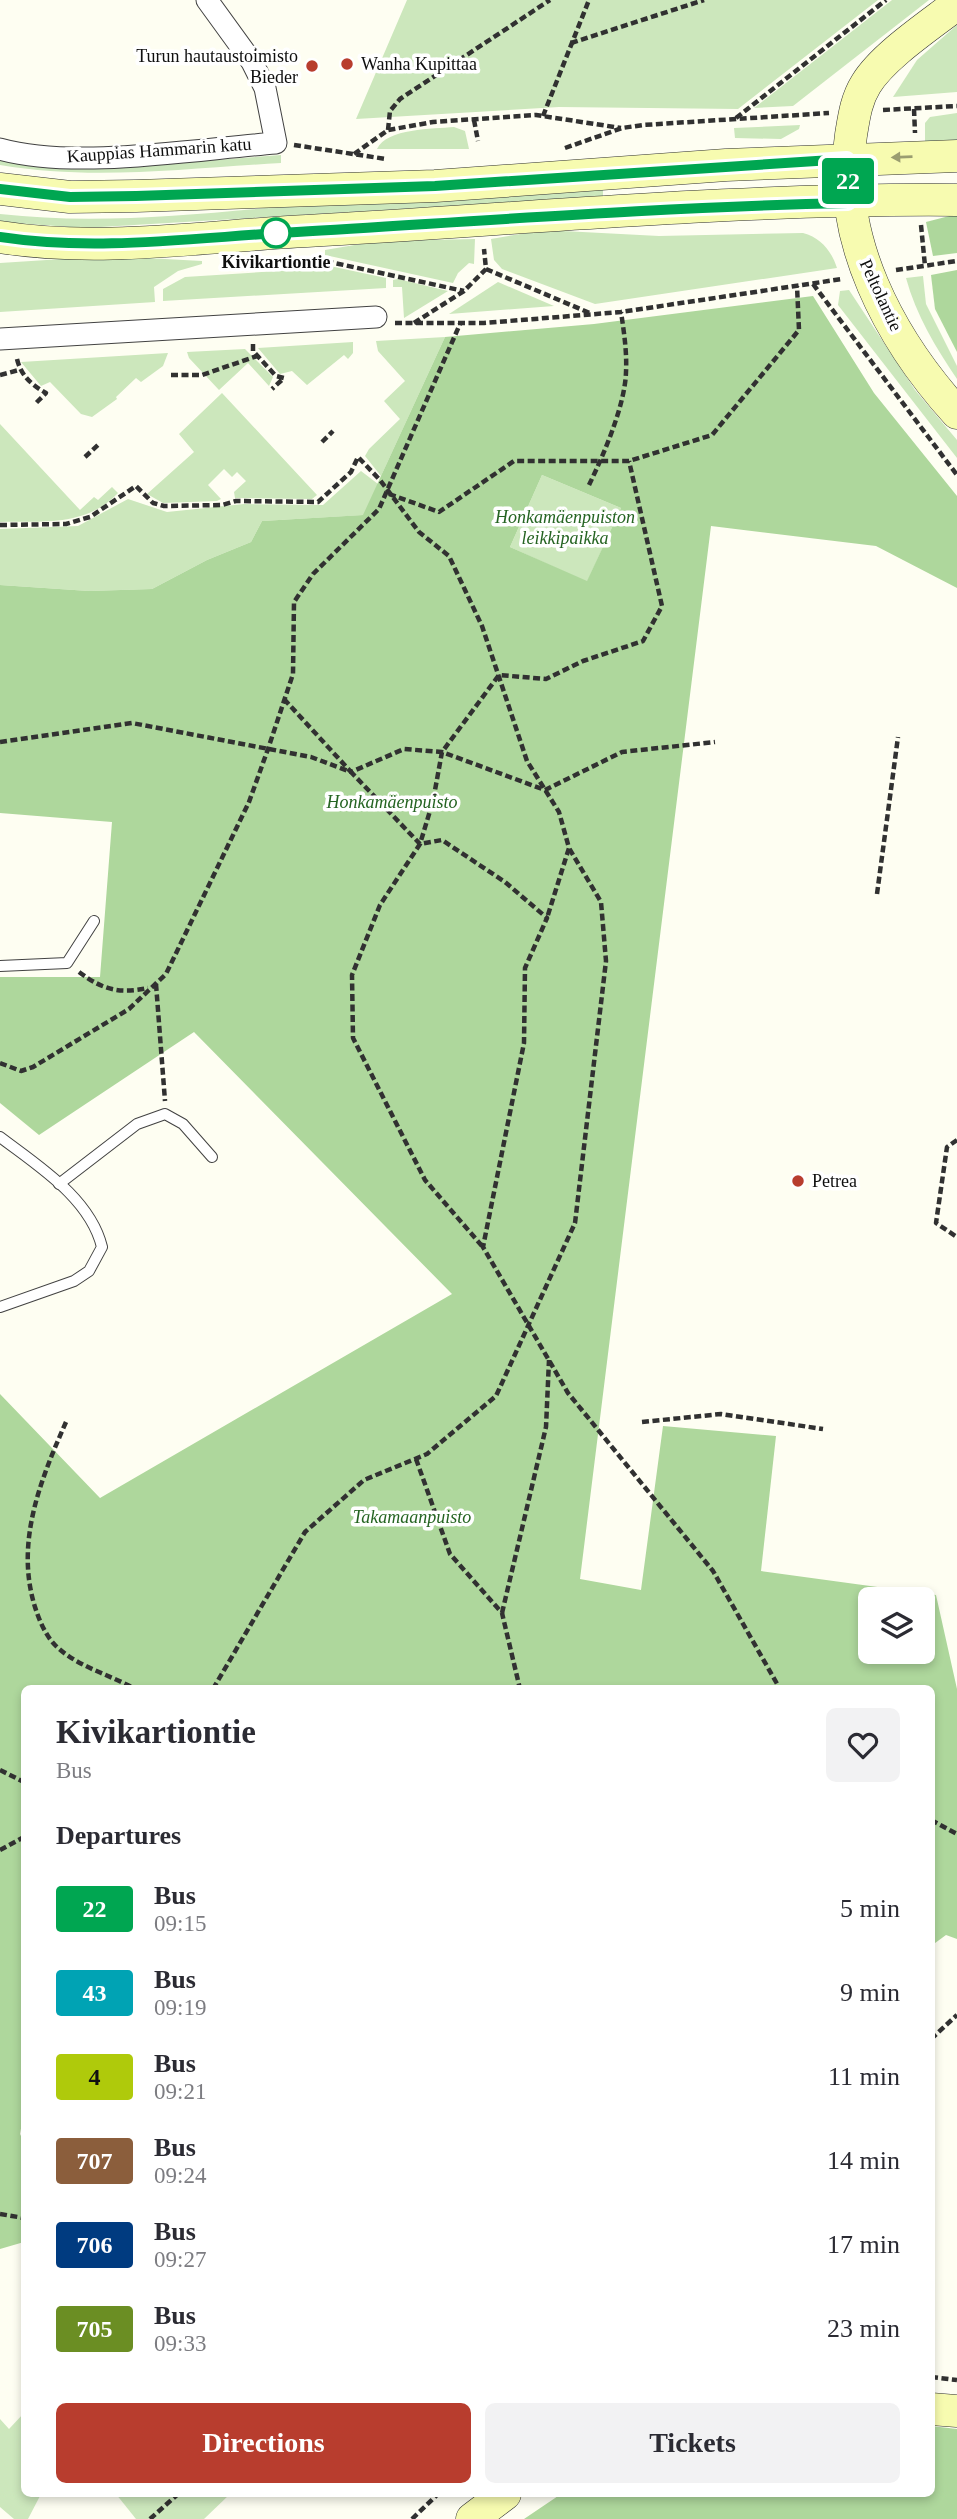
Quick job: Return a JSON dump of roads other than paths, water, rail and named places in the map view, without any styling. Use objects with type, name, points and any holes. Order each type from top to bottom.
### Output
[{"type":"main road","name":"Peltolantie","points":[[957,4],[882,66],[867,83],[855,111],[847,159],[848,203],[856,238],[875,292],[911,354],[957,414]]},
{"type":"main road","points":[[0,189],[70,197],[435,186],[847,159],[957,156]]},
{"type":"main road","points":[[8,241],[126,241],[621,211],[957,200]]},
{"type":"main road","points":[[935,2409],[957,2411]]},
{"type":"main road","points":[[472,2519],[501,2497]]},
{"type":"street","name":"Kauppias Hammarin katu","points":[[0,149],[51,157],[90,158],[276,143],[265,88],[252,62],[207,0]]},
{"type":"street","points":[[0,339],[376,317]]},
{"type":"lane","points":[[0,966],[68,963],[93,921]]},
{"type":"lane","points":[[59,1184],[137,1124],[165,1114],[183,1124],[212,1157]]},
{"type":"lane","points":[[0,1136],[59,1184],[97,1229],[102,1247],[89,1270],[74,1281],[27,1300],[0,1307]]},
{"type":"place","name":"Wanha Kupittaa","points":[[347,64]]},
{"type":"place","name":"Turun hautaustoimisto Bieder","points":[[312,66]]},
{"type":"place","name":"Kivikartiontie","points":[[276,233]]},
{"type":"place","name":"Petrea","points":[[798,1181]]},
{"type":"park label","name":"Honkamäenpuiston leikkipaikka","points":[[565,527]]},
{"type":"park label","name":"Honkamäenpuisto","points":[[392,802]]},
{"type":"park label","name":"Takamaanpuisto","points":[[412,1517]]}]
